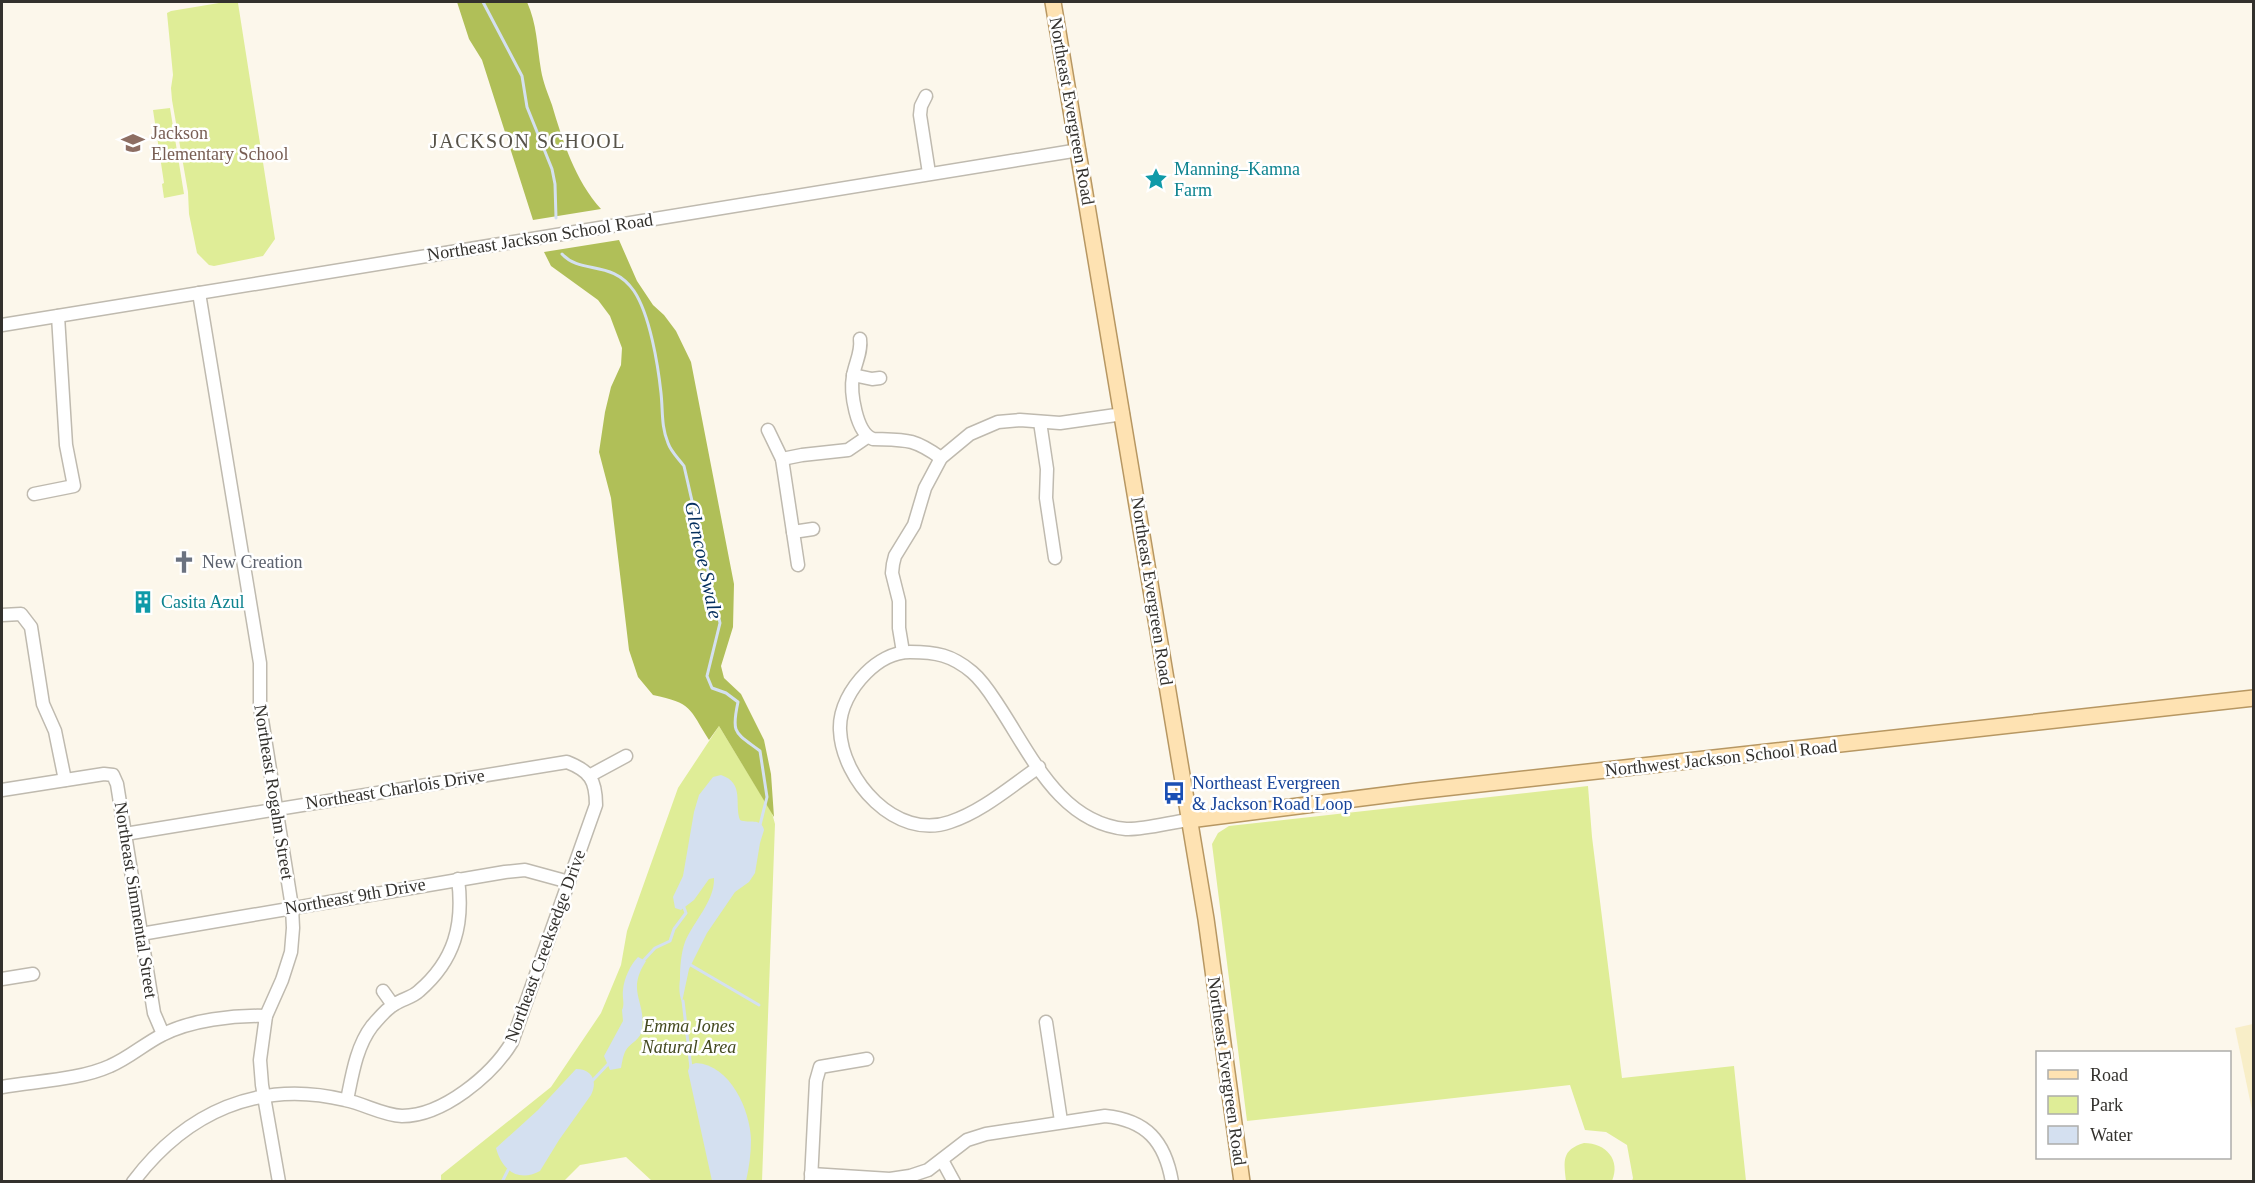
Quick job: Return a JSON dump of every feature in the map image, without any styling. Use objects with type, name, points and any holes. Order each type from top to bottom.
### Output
[{"type":"main road","name":"Northeast Evergreen Road","points":[[1053,2],[1190,820],[1242,1182]]},
{"type":"main road","name":"Northwest Jackson School Road","points":[[1190,820],[1417,791],[2253,698]]},
{"type":"street","points":[[926,96],[920,115],[929,173]]},
{"type":"street","name":"Northeast Jackson School Road","points":[[2,325],[1079,150]]},
{"type":"street","name":"Northeast Rogahn Street","points":[[199,292],[260,663],[260,707],[292,907],[291,952],[282,980],[266,1016],[260,1060],[279,1181]]},
{"type":"street","points":[[34,494],[74,486],[66,445],[57,316]]},
{"type":"street","points":[[860,339],[852,389],[863,439]]},
{"type":"street","points":[[853,375],[872,379],[880,378]]},
{"type":"street","points":[[903,652],[899,628],[900,601],[892,573],[893,564],[895,556],[914,525],[925,488],[941,458],[970,434],[983,427],[1007,420],[1060,423],[1123,414]]},
{"type":"street","points":[[1040,422],[1047,469],[1046,498],[1055,558]]},
{"type":"street","points":[[768,430],[782,459],[798,565]]},
{"type":"street","points":[[782,459],[852,448],[863,439],[910,440],[923,445],[941,458]]},
{"type":"street","points":[[793,532],[813,529]]},
{"type":"street","points":[[2,615],[21,614],[31,627],[44,704],[55,731],[65,780],[2,790]]},
{"type":"street","points":[[1039,767],[973,812],[948,823],[927,825],[905,821],[884,811],[867,793],[853,772],[844,754],[840,728],[845,704],[857,682],[871,668],[886,658],[903,652],[933,652],[958,660],[989,691],[1060,797],[1079,813],[1103,824],[1128,829],[1190,820]]},
{"type":"street","points":[[590,776],[626,756]]},
{"type":"street","name":"Northeast Charlois Drive","points":[[125,834],[567,762],[580,767],[590,776]]},
{"type":"street","name":"Northeast Simmental Street","points":[[65,780],[104,774],[113,775],[115,779],[154,1014],[163,1034]]},
{"type":"street","name":"Northeast Creeksedge Drive","points":[[133,1182],[155,1155],[180,1132],[218,1110],[264,1096],[304,1094],[346,1100],[384,1114],[403,1116],[418,1114],[432,1110],[454,1098],[495,1066],[512,1042],[596,805],[596,787],[590,776]]},
{"type":"street","name":"Northeast 9th Drive","points":[[141,934],[458,879],[525,870],[569,882]]},
{"type":"street","points":[[346,1100],[358,1055],[371,1027],[393,1005],[418,992],[442,967],[453,946],[459,925],[458,879]]},
{"type":"street","points":[[2,979],[33,974]]},
{"type":"street","points":[[383,991],[393,1005]]},
{"type":"street","points":[[2,1087],[87,1073],[110,1066],[163,1034],[220,1018],[266,1016]]},
{"type":"street","points":[[1046,1022],[1061,1121]]},
{"type":"street","points":[[867,1059],[820,1067],[816,1082],[811,1178],[890,1179],[910,1176],[928,1170],[967,1140],[986,1134],[1105,1116],[1123,1118],[1149,1131],[1165,1154],[1172,1182]]},
{"type":"street","points":[[942,1160],[954,1182]]},
{"type":"green space","points":[[225,2],[238,3],[275,239],[263,256],[214,266],[209,265],[197,253],[189,214],[188,192],[172,100],[173,75],[167,13]]},
{"type":"green space","points":[[457,2],[527,2],[535,27],[543,79],[565,147],[584,186],[601,209],[533,220],[482,60],[469,39]]},
{"type":"green space","points":[[170,108],[184,194],[164,198],[162,184],[164,183],[153,110]]},
{"type":"green space","points":[[619,240],[637,281],[653,305],[676,331],[691,362],[734,584],[733,627],[721,666],[724,678],[741,694],[764,740],[771,774],[774,817],[719,726],[709,740],[688,708],[675,701],[653,695],[638,677],[629,650],[611,498],[599,452],[605,412],[611,387],[621,365],[622,348],[610,316],[598,300],[551,266],[544,252]]},
{"type":"green space","name":"Emma Jones Natural Area","points":[[719,726],[772,813],[775,824],[762,1181],[652,1181],[626,1157],[580,1165],[564,1181],[441,1182],[441,1175],[551,1087],[601,1013],[621,965],[627,931],[678,788]]},
{"type":"green space","points":[[1588,786],[1592,837],[1622,1078],[1734,1066],[1746,1181],[1632,1181],[1627,1145],[1606,1132],[1585,1130],[1570,1085],[1247,1121],[1212,844],[1218,833],[1229,826]]},
{"type":"green space","points":[[1584,1143],[1599,1146],[1610,1154],[1615,1166],[1612,1181],[1566,1181],[1566,1157],[1571,1149]]},
{"type":"sand","points":[[2254,1024],[2253,1115],[2235,1028]]},
{"type":"water","points":[[721,775],[733,783],[736,789],[740,820],[757,822],[764,830],[755,873],[749,882],[735,892],[707,933],[689,969],[682,1002],[679,985],[684,946],[711,895],[714,878],[709,879],[694,900],[681,910],[675,908],[673,897],[683,876],[699,795],[713,777]]},
{"type":"water","points":[[638,957],[646,961],[640,972],[637,988],[642,1011],[641,1033],[626,1050],[621,1068],[610,1070],[604,1056],[623,1021],[623,993],[626,977]]},
{"type":"water","points":[[696,1063],[719,1072],[728,1080],[742,1103],[747,1115],[751,1140],[746,1181],[712,1181],[688,1071],[690,1065]]},
{"type":"water","points":[[576,1069],[586,1071],[592,1077],[594,1085],[591,1095],[540,1171],[525,1176],[512,1172],[502,1163],[496,1148],[538,1110]]},
{"type":"waterway","name":"Glencoe Swale","points":[[483,2],[522,76],[527,107],[552,169],[556,218]]},
{"type":"waterway","name":"Glencoe Swale","points":[[562,254],[578,264],[607,271],[625,281],[634,291],[645,313],[658,369],[664,431],[671,449],[684,466],[720,623],[707,676],[712,688],[726,693],[738,702],[735,727],[740,736],[760,751],[767,797],[760,825]]},
{"type":"waterway","points":[[642,962],[655,948],[670,941],[674,929],[686,913],[683,905]]},
{"type":"waterway","points":[[689,964],[759,1005]]},
{"type":"waterway","name":"Glencoe Swale","points":[[683,1001],[691,1068]]},
{"type":"waterway","points":[[593,1080],[611,1061]]},
{"type":"waterway","points":[[502,1182],[508,1170]]},
{"type":"place","name":"Jackson Elementary School","points":[[133,143]]},
{"type":"place","name":"Manning–Kamna Farm","points":[[1156,179]]},
{"type":"place","name":"New Creation","points":[[184,562]]},
{"type":"place","name":"Casita Azul","points":[[143,602]]},
{"type":"place","name":"Northeast Evergreen & Jackson Road Loop","points":[[1174,793]]},
{"type":"district","name":"JACKSON SCHOOL","points":[[528,141]]}]
